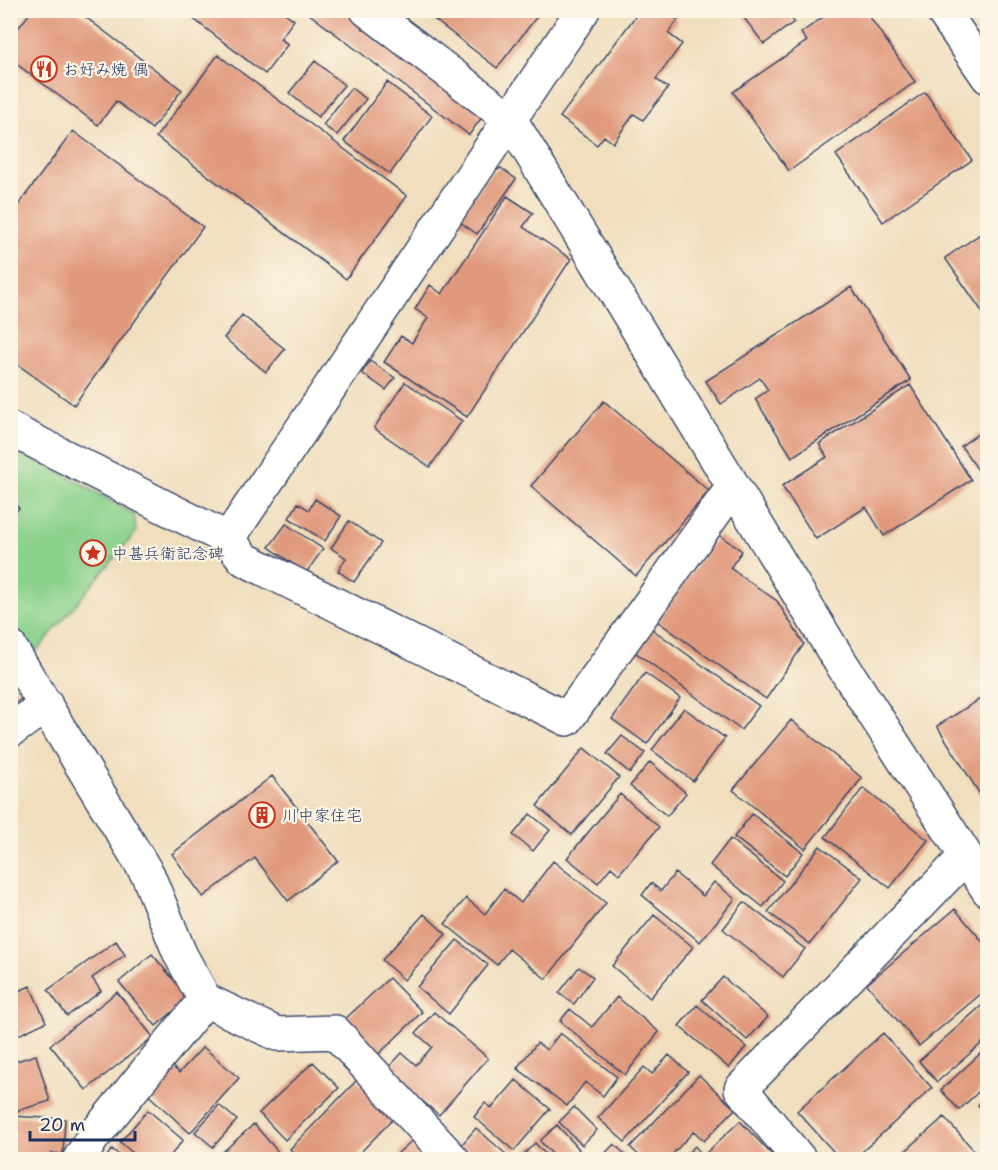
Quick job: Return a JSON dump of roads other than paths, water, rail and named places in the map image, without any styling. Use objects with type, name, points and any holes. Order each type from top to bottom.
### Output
[{"type":"street","points":[[366,10],[510,119],[834,652],[987,890]]},
{"type":"street","points":[[228,539],[583,10]]},
{"type":"street","points":[[942,10],[987,76]]},
{"type":"street","points":[[10,429],[228,539],[244,559],[567,719],[733,487]]},
{"type":"street","points":[[10,646],[148,875],[180,954],[205,1000],[277,1034],[335,1032],[453,1160]]},
{"type":"street","points":[[10,730],[46,705]]},
{"type":"street","points":[[800,1160],[741,1089],[966,856]]},
{"type":"street","points":[[79,1160],[93,1137],[205,1000]]},
{"type":"place","name":"お好み焼 偶","points":[[44,69]]},
{"type":"place","name":"中甚兵衛記念碑","points":[[93,553]]},
{"type":"place","name":"川中家住宅","points":[[262,815]]}]
